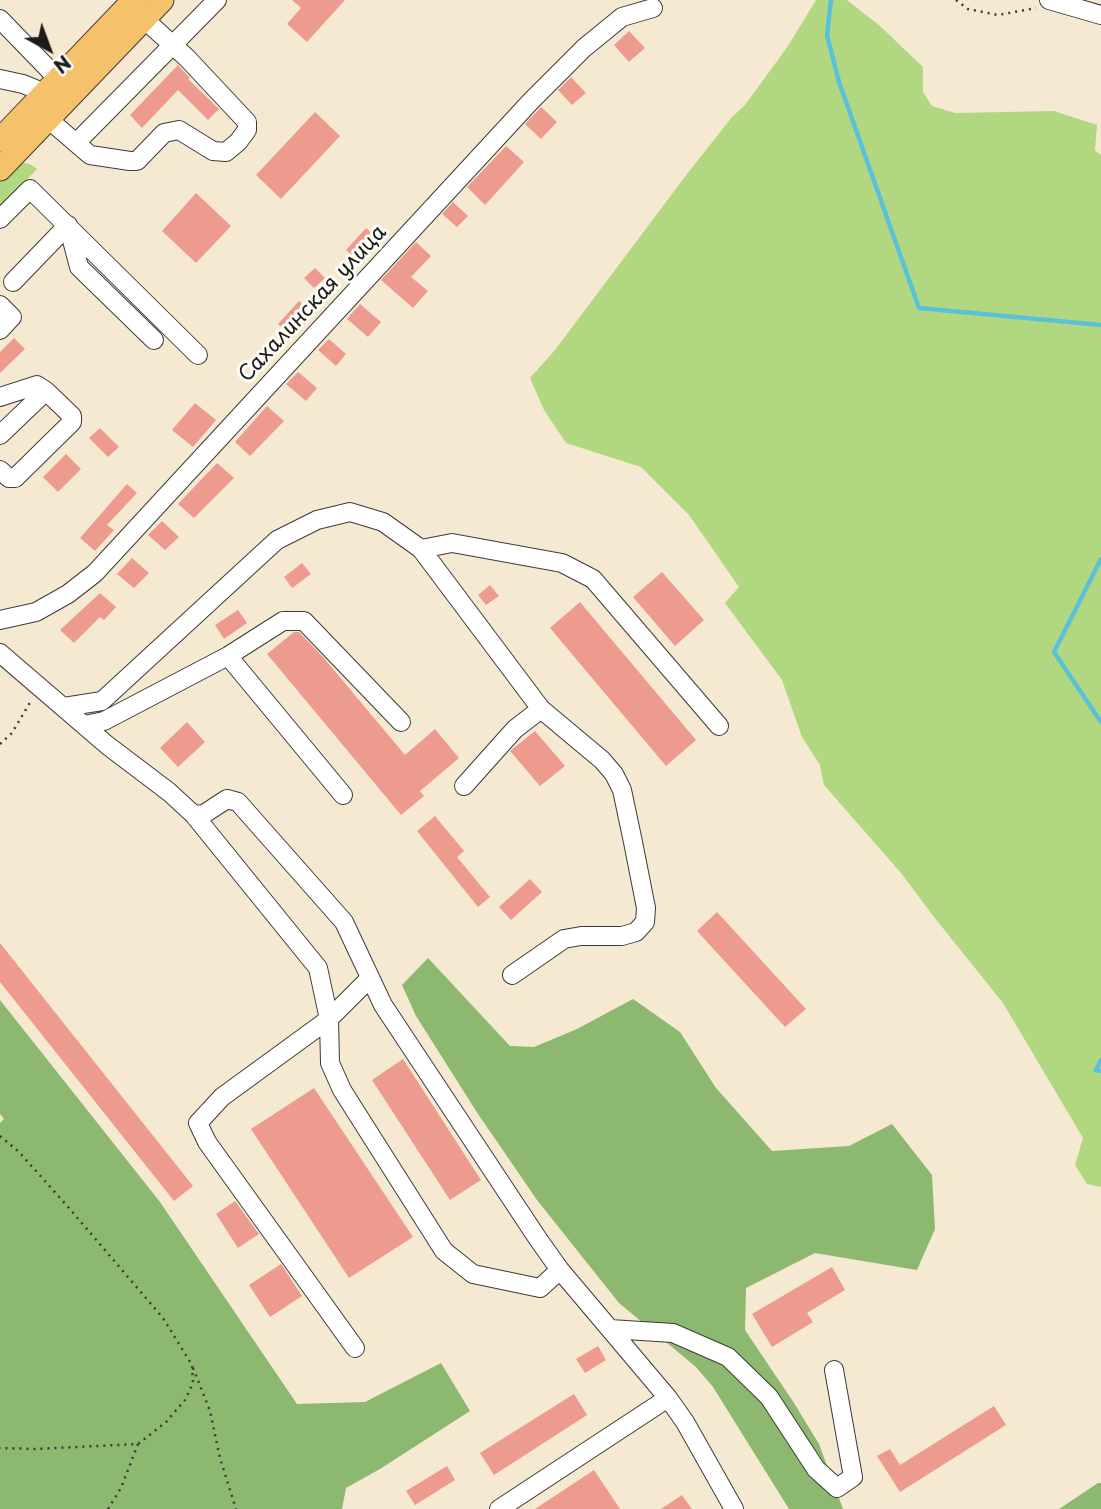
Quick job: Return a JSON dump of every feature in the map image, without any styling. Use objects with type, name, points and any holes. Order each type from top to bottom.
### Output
[{"type":"main road","points":[[0,139],[52,86],[139,10],[162,0]]},
{"type":"main road","points":[[0,169],[48,120],[139,10]]},
{"type":"street","points":[[77,142],[217,0]]},
{"type":"street","points":[[1055,2],[1101,15]]},
{"type":"street","name":"Сахалинская улица","points":[[0,620],[36,612],[68,594],[95,573],[540,92],[584,48],[622,16],[653,8]]},
{"type":"street","points":[[48,120],[90,155],[130,161],[137,161],[164,133],[179,130],[213,151],[226,152],[238,142],[247,130],[247,121],[139,10]]},
{"type":"street","points":[[0,19],[52,86]]},
{"type":"street","points":[[0,79],[52,86]]},
{"type":"street","points":[[0,219],[30,189],[198,355]]},
{"type":"street","points":[[13,282],[68,225]]},
{"type":"street","points":[[68,225],[79,267],[154,340]]},
{"type":"street","points":[[0,305],[12,317],[0,330]]},
{"type":"street","points":[[0,397],[37,385],[72,416],[72,422],[15,478],[9,478],[0,470]]},
{"type":"street","points":[[0,435],[46,391]]},
{"type":"street","points":[[64,707],[102,701],[277,540],[317,520],[351,512],[383,522],[421,548],[541,709],[602,760],[614,774],[622,790],[646,908],[645,922],[636,932],[622,936],[581,936],[564,939],[512,975]]},
{"type":"street","points":[[421,548],[452,543],[562,563],[593,579],[719,726]]},
{"type":"street","points":[[85,725],[104,721],[228,656],[283,621],[304,621],[401,722]]},
{"type":"street","points":[[0,653],[194,815],[318,968],[329,1018],[330,1063],[342,1090],[444,1251],[473,1275],[540,1288],[560,1270]]},
{"type":"street","points":[[228,656],[343,795]]},
{"type":"street","points":[[464,786],[515,729],[541,709]]},
{"type":"street","points":[[194,815],[204,814],[227,799],[238,802],[344,922],[383,1006],[560,1270],[668,1398],[685,1422],[734,1509]]},
{"type":"street","points":[[355,1348],[206,1142],[198,1123],[222,1097],[329,1018],[370,978]]},
{"type":"street","points":[[610,1329],[673,1333],[728,1357],[769,1397],[816,1469],[837,1488],[853,1477],[834,1370]]},
{"type":"street","points":[[499,1509],[668,1398]]},
{"type":"path","points":[[956,0],[968,9],[998,15],[1055,2]]},
{"type":"path","points":[[0,744],[12,733],[39,687]]},
{"type":"path","points":[[0,1136],[19,1152],[119,1264],[163,1318],[192,1365],[210,1411],[220,1458],[236,1509]]},
{"type":"path","points":[[108,1509],[121,1488],[138,1444],[166,1422],[185,1400],[193,1383],[192,1365]]},
{"type":"path","points":[[0,1448],[138,1444]]},
{"type":"green space","points":[[816,0],[847,0],[880,26],[923,67],[923,92],[932,106],[955,113],[1054,111],[1097,125],[1095,150],[1101,155],[1101,1187],[1087,1184],[1075,1165],[1083,1138],[1003,1003],[901,873],[824,785],[820,765],[802,737],[782,680],[725,603],[739,587],[689,515],[641,467],[566,443],[544,410],[530,378],[555,350],[687,174],[732,117],[745,105],[788,46]]},
{"type":"green space","points":[[23,163],[37,169],[0,207],[0,181],[15,165]]},
{"type":"green space","points":[[428,958],[510,1046],[534,1047],[577,1029],[633,999],[680,1032],[716,1088],[772,1151],[849,1146],[892,1124],[932,1175],[935,1229],[917,1270],[815,1253],[746,1288],[745,1330],[819,1444],[843,1509],[789,1509],[713,1387],[696,1367],[619,1303],[537,1200],[416,1016],[402,985]]},
{"type":"green space","points":[[0,1000],[160,1202],[297,1404],[365,1402],[441,1363],[470,1411],[346,1488],[342,1509],[0,1509],[0,1123],[4,1119],[0,1114]]},
{"type":"green space","points":[[1101,1483],[1101,1509],[1059,1509]]},
{"type":"building","points":[[292,0],[345,0],[307,42],[287,24],[301,8]]},
{"type":"building","points":[[629,31],[645,48],[629,62],[614,45]]},
{"type":"building","points":[[178,65],[190,78],[188,79],[219,109],[208,120],[178,90],[142,128],[130,115]]},
{"type":"building","points":[[571,77],[586,93],[572,105],[558,90]]},
{"type":"building","points":[[541,107],[557,122],[541,139],[525,124]]},
{"type":"building","points":[[315,112],[340,136],[281,199],[256,175]]},
{"type":"building","points":[[506,146],[524,162],[485,205],[467,187]]},
{"type":"building","points":[[196,193],[231,226],[196,263],[162,231]]},
{"type":"building","points":[[453,202],[468,216],[457,227],[442,214]]},
{"type":"building","points":[[366,228],[380,241],[361,263],[346,250]]},
{"type":"building","points":[[416,242],[431,256],[411,277],[428,291],[413,308],[381,280]]},
{"type":"building","points":[[315,268],[325,278],[314,288],[304,278]]},
{"type":"building","points":[[299,301],[314,314],[293,337],[278,324]]},
{"type":"building","points":[[360,304],[381,322],[368,337],[347,319]]},
{"type":"building","points":[[14,338],[25,349],[0,373],[0,352]]},
{"type":"building","points":[[329,339],[346,354],[336,366],[318,350]]},
{"type":"building","points":[[298,372],[317,388],[306,401],[286,384]]},
{"type":"building","points":[[195,403],[216,420],[193,447],[172,430]]},
{"type":"building","points":[[267,406],[284,421],[250,456],[235,442]]},
{"type":"building","points":[[100,428],[119,447],[108,457],[89,438]]},
{"type":"building","points":[[66,454],[81,469],[58,492],[43,477]]},
{"type":"building","points":[[217,463],[234,478],[194,518],[178,504]]},
{"type":"building","points":[[127,484],[137,493],[107,525],[114,530],[95,551],[80,538]]},
{"type":"building","points":[[162,521],[179,537],[165,550],[148,535]]},
{"type":"building","points":[[132,558],[149,573],[134,588],[117,574]]},
{"type":"building","points":[[302,563],[311,574],[292,588],[284,577]]},
{"type":"building","points":[[662,572],[704,620],[675,646],[633,597]]},
{"type":"building","points":[[490,585],[499,596],[486,605],[478,595]]},
{"type":"building","points":[[100,593],[116,607],[104,620],[100,617],[74,643],[60,630]]},
{"type":"building","points":[[580,602],[696,740],[666,766],[550,628]]},
{"type":"building","points":[[238,610],[247,623],[224,639],[215,625]]},
{"type":"building","points":[[294,632],[299,632],[323,657],[405,755],[435,729],[459,758],[420,791],[424,796],[401,815],[267,654]]},
{"type":"building","points":[[187,722],[205,742],[178,767],[160,748]]},
{"type":"building","points":[[535,731],[565,766],[540,786],[510,751]]},
{"type":"building","points":[[435,816],[464,851],[457,857],[490,897],[478,907],[417,831]]},
{"type":"building","points":[[530,879],[542,892],[511,920],[499,907]]},
{"type":"building","points":[[717,912],[806,1009],[785,1027],[697,931]]},
{"type":"building","points":[[0,943],[193,1186],[174,1201],[0,982]]},
{"type":"building","points":[[403,1059],[481,1180],[450,1200],[372,1080]]},
{"type":"building","points":[[314,1088],[413,1237],[349,1278],[251,1129]]},
{"type":"building","points":[[235,1201],[259,1234],[238,1248],[216,1214]]},
{"type":"building","points":[[281,1264],[302,1296],[270,1317],[249,1285]]},
{"type":"building","points":[[832,1267],[845,1290],[807,1313],[813,1322],[772,1347],[752,1314]]},
{"type":"building","points":[[598,1346],[606,1360],[585,1373],[576,1359]]},
{"type":"building","points":[[574,1394],[587,1415],[494,1475],[480,1453]]},
{"type":"building","points":[[994,1406],[1006,1425],[900,1492],[877,1456],[890,1449],[900,1465]]},
{"type":"building","points":[[447,1466],[455,1480],[415,1505],[406,1491]]},
{"type":"building","points":[[594,1470],[620,1509],[535,1509]]},
{"type":"building","points":[[682,1495],[692,1509],[661,1509]]},
{"type":"waterway","points":[[831,0],[827,35],[839,82],[919,308],[1101,325]]},
{"type":"waterway","points":[[1101,559],[1054,652],[1101,722]]},
{"type":"waterway","points":[[1101,1060],[1096,1070],[1101,1071]]}]
